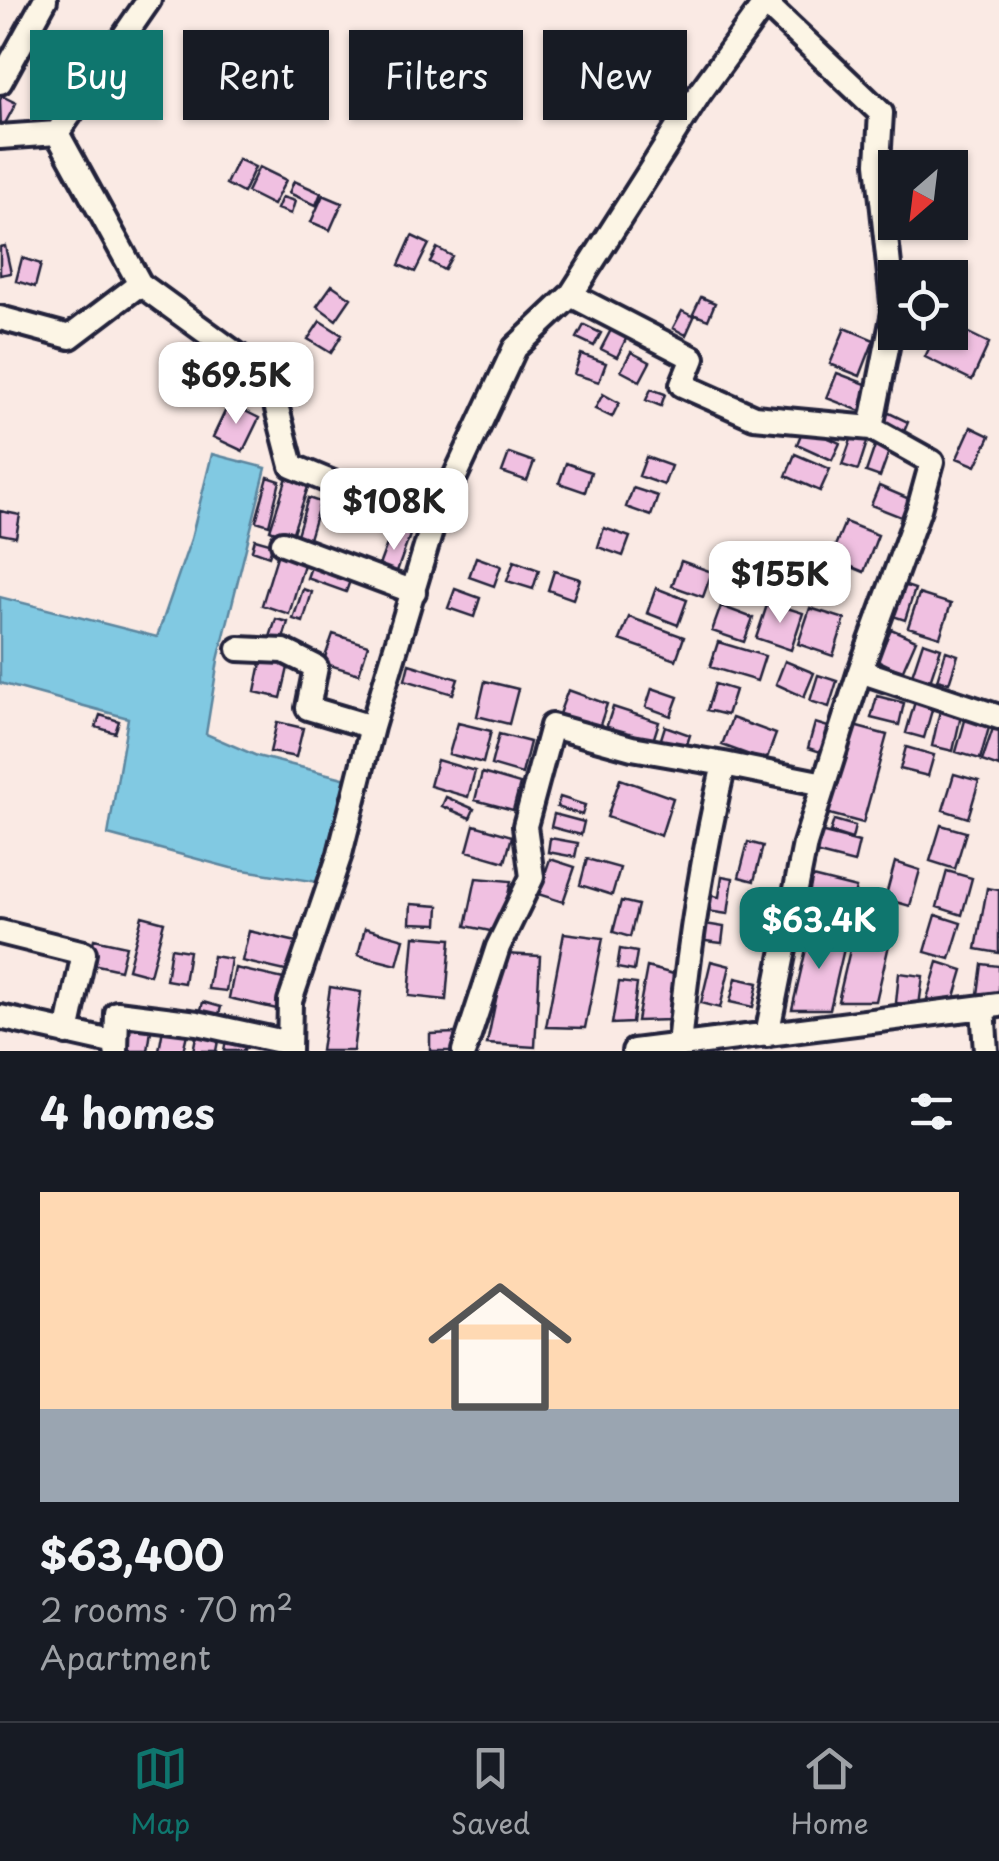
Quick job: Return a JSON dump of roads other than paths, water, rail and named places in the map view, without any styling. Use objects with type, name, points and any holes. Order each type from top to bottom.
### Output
[{"type":"street","points":[[0,82],[45,0]]},
{"type":"street","points":[[57,134],[150,0]]},
{"type":"street","points":[[0,1017],[116,1047],[118,1013],[197,1023],[289,1047],[290,1001],[340,854],[372,727],[433,524],[515,348],[571,294],[698,94],[766,2],[881,113],[878,164],[894,312],[871,428]]},
{"type":"street","points":[[0,137],[57,134]]},
{"type":"street","points":[[57,134],[140,284],[269,378],[292,466],[433,524]]},
{"type":"street","points":[[0,318],[70,337],[140,284]]},
{"type":"street","points":[[571,294],[693,358],[682,385],[754,417],[871,428],[932,462],[805,844],[767,1035]]},
{"type":"street","points":[[282,542],[414,592]]},
{"type":"street","points":[[240,649],[284,651],[316,666],[308,708],[372,727]]},
{"type":"street","points":[[860,671],[999,717]]},
{"type":"street","points":[[464,1051],[498,947],[532,877],[525,826],[552,726],[632,748],[824,784]]},
{"type":"street","points":[[679,1046],[688,949],[724,764]]},
{"type":"street","points":[[0,932],[84,953],[67,1034]]},
{"type":"street","points":[[634,1051],[991,1006],[986,1051]]},
{"type":"water","points":[[212,454],[266,468],[218,660],[206,734],[257,756],[347,779],[318,882],[231,868],[108,835],[128,718],[0,683],[0,597],[157,637],[191,539]]}]
